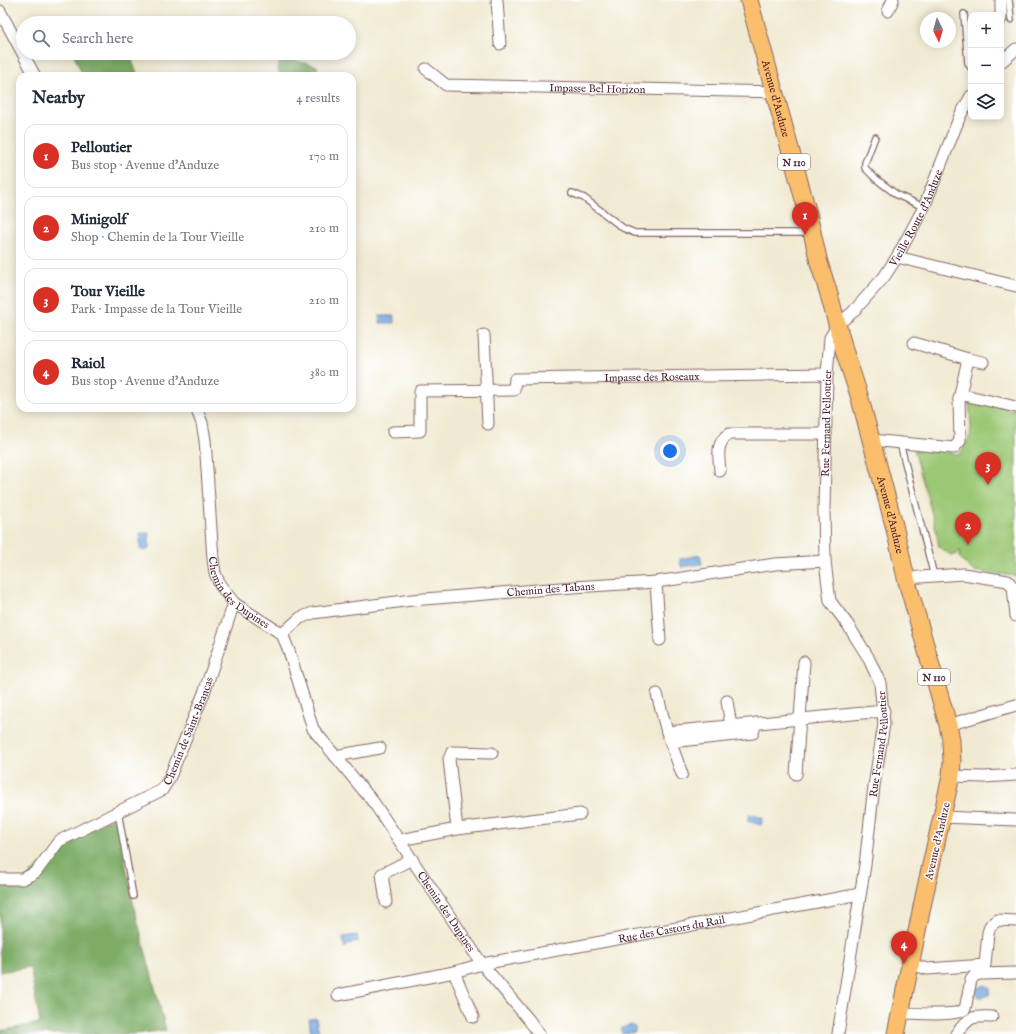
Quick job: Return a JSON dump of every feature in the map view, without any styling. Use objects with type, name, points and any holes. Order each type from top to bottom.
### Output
[{"type":"main road","name":"Avenue d'Anduze","points":[[751,0],[813,233],[819,263],[871,440],[894,525],[906,578],[951,740],[951,776],[925,892],[896,1034]]},
{"type":"street","points":[[497,0],[500,44]]},
{"type":"street","points":[[888,11],[893,0]]},
{"type":"street","points":[[1001,0],[1006,19]]},
{"type":"street","points":[[0,11],[16,41]]},
{"type":"street","points":[[1004,59],[1016,48]]},
{"type":"street","points":[[26,60],[33,72]]},
{"type":"street","name":"Impasse Bel Horizon","points":[[426,69],[446,85],[775,92]]},
{"type":"street","name":"Vieille Route d'Anduze","points":[[838,324],[853,312],[884,277],[897,257],[924,207],[960,116],[968,101]]},
{"type":"street","points":[[897,257],[1016,286]]},
{"type":"street","name":"Rue Fernand Pelloutier","points":[[838,324],[830,338],[827,374],[824,509],[825,561],[830,601],[848,625],[868,657],[880,683],[884,712],[884,724],[874,786],[860,894],[838,1034]]},
{"type":"street","points":[[484,335],[488,424]]},
{"type":"street","points":[[914,343],[983,362]]},
{"type":"street","points":[[871,440],[954,448],[960,441],[959,399],[968,359]]},
{"type":"street","name":"Impasse des Roseaux","points":[[393,432],[420,431],[420,391],[514,390],[515,379],[827,374]]},
{"type":"street","points":[[959,399],[964,395],[1016,407]]},
{"type":"street","name":"Chemin des Dupines","points":[[198,412],[202,423],[205,440],[213,559],[215,574],[220,585],[234,603],[282,634],[289,651],[313,729],[374,803],[482,964],[531,1029],[539,1034]]},
{"type":"street","points":[[720,471],[720,443],[723,438],[729,434],[826,434]]},
{"type":"street","name":"Chemin des Tabans","points":[[282,634],[300,618],[313,613],[412,600],[656,582],[775,564],[825,561]]},
{"type":"street","points":[[906,578],[963,574],[1012,580],[1016,616]]},
{"type":"street","points":[[656,582],[660,640]]},
{"type":"street","name":"Chemin de Saint-Brancas","points":[[0,879],[23,879],[36,872],[59,841],[162,790],[169,779],[204,693],[234,603]]},
{"type":"street","points":[[796,774],[804,662]]},
{"type":"street","points":[[657,694],[669,737],[682,774]]},
{"type":"street","points":[[727,701],[731,726]]},
{"type":"street","points":[[948,725],[1016,705]]},
{"type":"street","points":[[669,737],[756,723],[884,712]]},
{"type":"street","points":[[669,737],[753,733],[756,723]]},
{"type":"street","points":[[335,756],[380,748]]},
{"type":"street","points":[[457,829],[449,759],[452,752],[492,753]]},
{"type":"street","points":[[951,776],[984,777],[1016,775]]},
{"type":"street","points":[[400,840],[457,829],[580,814]]},
{"type":"street","points":[[942,817],[1016,820]]},
{"type":"street","name":"Chemin des Dupines","points":[[386,902],[382,874],[412,859]]},
{"type":"street","name":"Rue des Castors du Rail","points":[[482,964],[860,894]]},
{"type":"street","points":[[911,964],[927,969],[985,966],[990,926],[998,920],[1016,921]]},
{"type":"street","name":"Chemin des Dupines","points":[[338,995],[454,972],[482,964]]},
{"type":"street","points":[[454,972],[473,1017]]},
{"type":"street","points":[[900,1013],[949,1014],[962,1012],[965,1008],[971,980],[974,975],[1016,973]]},
{"type":"street","points":[[956,1034],[970,1019],[976,1016],[992,1017]]},
{"type":"lane","points":[[1006,19],[1009,0]]},
{"type":"lane","points":[[964,14],[968,63]]},
{"type":"lane","points":[[875,137],[865,168],[874,178],[897,195],[924,207]]},
{"type":"lane","points":[[572,193],[584,198],[623,228],[635,233],[813,233]]},
{"type":"lane","points":[[900,443],[934,576]]},
{"type":"lane","points":[[118,812],[133,896]]},
{"type":"green space","points":[[76,60],[132,60],[136,72],[81,72]]},
{"type":"green space","points":[[280,60],[292,60],[317,66],[318,72],[279,72]]},
{"type":"green space","points":[[969,402],[1000,405],[1016,411],[1016,576],[973,571],[960,558],[960,550],[956,555],[951,555],[939,547],[935,525],[914,450],[936,450],[958,454],[959,456],[970,436],[971,427]]},
{"type":"green space","points":[[116,816],[134,907],[166,1030],[136,1034],[0,1034],[0,1031],[40,1023],[30,967],[0,972],[0,883],[19,884],[70,839]]},
{"type":"water","points":[[379,316],[394,316],[394,323],[380,323]]},
{"type":"water","points":[[140,533],[149,533],[149,549],[145,551],[140,549]]},
{"type":"water","points":[[700,555],[702,564],[681,567],[680,559]]},
{"type":"water","points":[[750,814],[763,818],[761,825],[747,821]]},
{"type":"water","points":[[357,935],[358,942],[347,944],[347,947],[344,947],[343,937]]},
{"type":"water","points":[[984,985],[990,987],[989,995],[978,997],[976,994],[976,989]]},
{"type":"water","points":[[316,1018],[319,1032],[311,1034],[309,1019]]},
{"type":"water","points":[[631,1025],[635,1027],[635,1032],[622,1034],[622,1028]]},
{"type":"place","name":"Pelloutier","points":[[805,235]]},
{"type":"place","name":"Tour Vieille","points":[[988,485]]},
{"type":"place","name":"Minigolf","points":[[968,545]]},
{"type":"place","name":"Raiol","points":[[904,964]]}]
